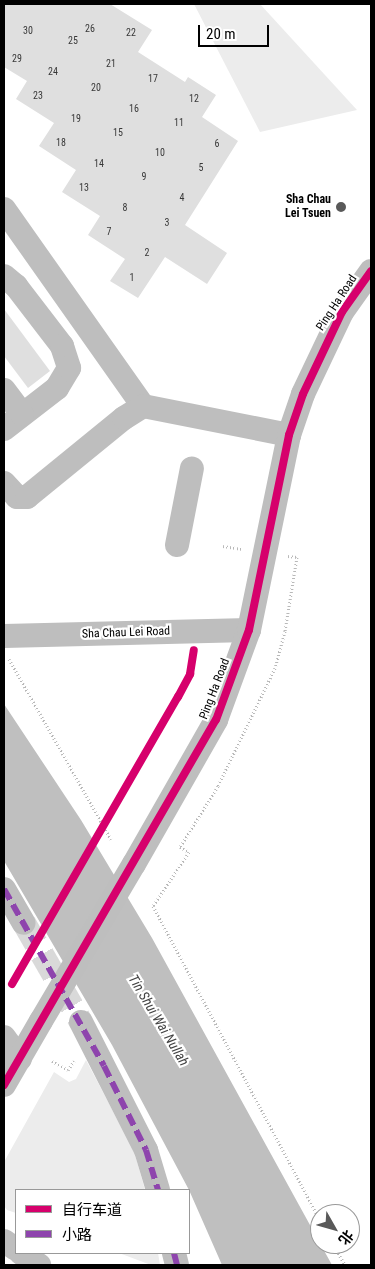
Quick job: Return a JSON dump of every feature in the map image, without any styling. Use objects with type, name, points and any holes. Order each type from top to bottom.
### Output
[{"type":"street","points":[[4,208],[143,406]]},
{"type":"street","name":"Ping Ha Road","points":[[4,1085],[216,720],[249,630],[289,435],[321,350],[342,312],[371,271]]},
{"type":"street","points":[[4,276],[16,286],[62,346],[68,360],[62,382],[4,429]]},
{"type":"street","points":[[4,390],[22,414]]},
{"type":"street","points":[[4,483],[17,498],[28,497],[124,418],[143,406],[289,435]]},
{"type":"street","points":[[177,545],[192,468]]},
{"type":"street","name":"Sha Chau Lei Road","points":[[6,647],[249,630]]},
{"type":"street","points":[[4,889],[24,923]]},
{"type":"street","points":[[81,1022],[146,1150],[158,1189]]},
{"type":"street","points":[[4,1037],[20,1059]]},
{"type":"street","points":[[4,1241],[15,1248]]},
{"type":"street","points":[[22,1254],[39,1265]]},
{"type":"path","points":[[6,647],[111,839]]},
{"type":"path","points":[[98,836],[108,819]]},
{"type":"path","points":[[180,847],[189,852],[153,906],[311,1204]]},
{"type":"path","points":[[339,1254],[345,1265]]},
{"type":"shaded area","points":[[194,4],[260,4],[357,110],[260,132]]},
{"type":"shaded area","points":[[86,1060],[134,1151],[145,1189],[15,1189],[15,1213],[7,1210],[4,1206],[4,1162],[54,1072],[69,1082],[76,1079]]},
{"type":"shaded area","points":[[122,1254],[158,1254],[160,1265],[151,1265]]},
{"type":"water","name":"Tin Shui Wai Nullah","points":[[4,704],[81,820],[152,938],[310,1225],[310,1254],[326,1254],[332,1265],[222,1265],[190,1189],[112,1045],[4,861]]},
{"type":"building","points":[[4,4],[110,4],[152,30],[138,52],[185,82],[188,77],[216,95],[202,117],[238,141],[185,225],[227,253],[207,284],[165,257],[138,298],[110,281],[125,259],[88,235],[100,216],[62,192],[76,170],[39,146],[54,123],[16,99],[27,81],[4,67]]},
{"type":"building","points":[[4,309],[50,371],[28,388],[4,356]]},
{"type":"tunnel","points":[[24,923],[81,1022]]},
{"type":"marked path","points":[[4,889],[104,1066],[146,1150],[158,1189]]},
{"type":"marked path","points":[[174,1254],[177,1265]]},
{"type":"cycle path","points":[[4,1085],[216,720],[249,630],[289,435],[303,394],[342,312],[371,271]]},
{"type":"cycle path","points":[[12,984],[178,697],[190,674],[194,650]]},
{"type":"place","name":"Sha Chau Lei Tsuen","points":[[341,207]]}]
